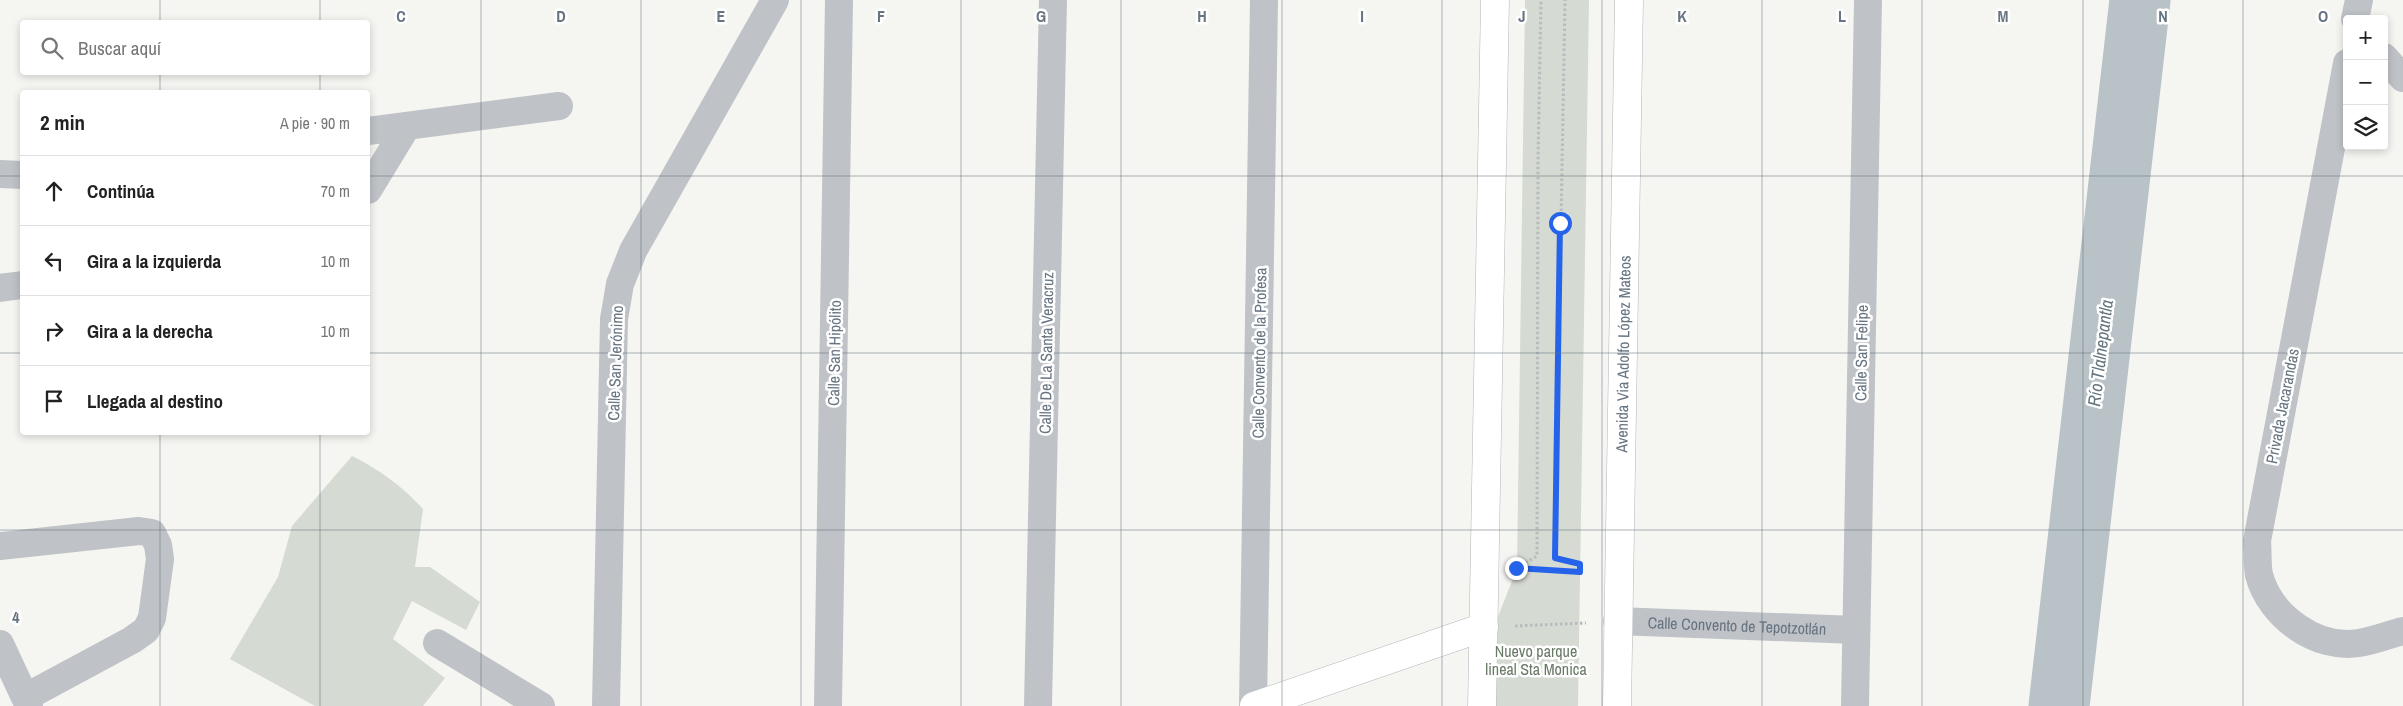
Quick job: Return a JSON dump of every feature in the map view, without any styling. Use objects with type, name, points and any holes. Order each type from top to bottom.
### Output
[{"type":"main road","points":[[1482,706],[1496,0]]},
{"type":"main road","name":"Avenida Via Adolfo López Mateos","points":[[1617,706],[1629,0]]},
{"type":"main road","points":[[1254,706],[1484,627]]},
{"type":"street","name":"Calle San Jerónimo","points":[[606,706],[614,319],[620,284],[634,251],[775,0]]},
{"type":"street","name":"Calle San Hipólito","points":[[828,706],[839,0]]},
{"type":"street","name":"Calle De La Santa Veracruz","points":[[1038,706],[1053,0]]},
{"type":"street","name":"Calle Convento de la Profesa","points":[[1254,706],[1264,0]]},
{"type":"street","name":"Calle San Felipe","points":[[1855,706],[1868,0]]},
{"type":"street","points":[[2356,15],[2359,0]]},
{"type":"street","points":[[2387,60],[2403,78]]},
{"type":"street","name":"Privada Jacarandas","points":[[2343,85],[2257,541],[2259,575],[2274,606],[2298,629],[2326,641],[2357,644],[2403,631]]},
{"type":"street","points":[[370,131],[559,106]]},
{"type":"street","points":[[370,187],[407,126]]},
{"type":"street","points":[[0,174],[20,175]]},
{"type":"street","points":[[0,288],[20,285]]},
{"type":"street","points":[[0,546],[139,531],[152,533],[158,545],[160,559],[152,618],[146,630],[28,701],[0,644]]},
{"type":"street","name":"Calle Convento de Tepotzotlán","points":[[1617,621],[1856,630]]},
{"type":"street","points":[[437,643],[541,706]]},
{"type":"path","points":[[1541,0],[1538,160],[1538,556],[1516,568],[1580,572],[1580,564],[1555,558],[1566,0]]},
{"type":"path","points":[[1484,627],[1617,621]]},
{"type":"green space","name":"Nuevo parque lineal Sta Monica","points":[[1525,0],[1589,0],[1578,706],[1494,706],[1494,627],[1517,568]]},
{"type":"green space","points":[[352,456],[390,479],[423,509],[415,567],[430,567],[480,602],[466,630],[412,601],[393,639],[445,678],[423,706],[315,706],[230,659],[278,577],[292,526]]},
{"type":"waterway","name":"Río Tlalnepantla","points":[[2059,706],[2140,0]]},
{"type":"route","points":[[1516,568],[1580,572],[1580,564],[1555,558],[1560,223]]}]
